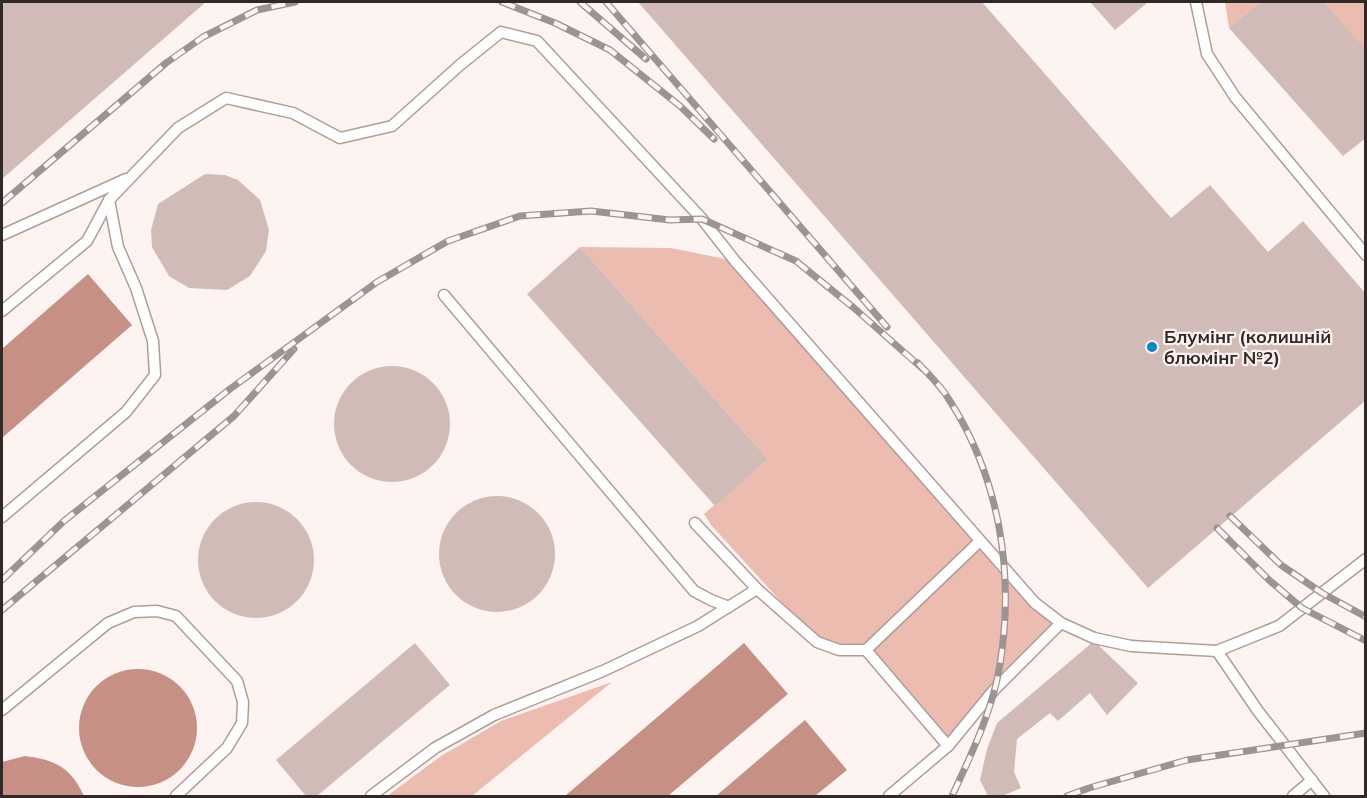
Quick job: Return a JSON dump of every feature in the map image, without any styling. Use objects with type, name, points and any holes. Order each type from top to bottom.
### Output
[{"type":"lane","points":[[1196,2],[1207,54],[1234,97],[1365,255]]},
{"type":"lane","points":[[2,311],[87,241],[108,200],[178,128],[226,98],[292,113],[340,138],[392,126],[501,32],[537,41],[702,219],[735,261],[1035,603],[1061,623],[1094,638],[1131,646],[1217,651],[1279,626],[1365,559]]},
{"type":"lane","points":[[2,235],[132,177]]},
{"type":"lane","points":[[2,517],[126,412],[154,375],[153,341],[136,288],[118,247],[108,200]]},
{"type":"lane","points":[[444,295],[694,591],[729,607]]},
{"type":"lane","points":[[695,523],[757,590],[817,642],[839,650],[866,650],[980,541]]},
{"type":"lane","points":[[371,796],[435,748],[494,715],[603,671],[699,626],[757,590]]},
{"type":"lane","points":[[2,710],[108,623],[134,612],[157,611],[176,616],[237,681],[243,702],[242,723],[227,748],[189,792],[176,796]]},
{"type":"lane","points":[[889,796],[948,746],[994,690],[1061,623]]},
{"type":"lane","points":[[866,650],[948,746]]},
{"type":"lane","points":[[1217,651],[1258,711],[1324,796]]},
{"type":"lane","points":[[1293,796],[1312,780]]},
{"type":"shaded area","points":[[1225,2],[1260,2],[1229,28]]},
{"type":"shaded area","points":[[1324,2],[1365,2],[1365,50]]},
{"type":"shaded area","points":[[580,247],[671,248],[735,261],[980,541],[1061,623],[948,746],[866,650],[823,645],[711,525],[704,514],[768,459]]},
{"type":"shaded area","points":[[88,274],[132,325],[2,438],[2,349]]},
{"type":"shaded area","points":[[744,643],[788,694],[668,796],[565,796]]},
{"type":"shaded area","points":[[138,669],[161,673],[180,686],[193,705],[197,728],[193,751],[180,770],[161,783],[138,787],[115,783],[96,770],[83,751],[79,728],[83,705],[96,686],[115,673]]},
{"type":"shaded area","points":[[612,682],[472,796],[387,796],[441,756],[501,721]]},
{"type":"shaded area","points":[[805,720],[847,770],[815,796],[716,796]]},
{"type":"shaded area","points":[[25,756],[45,760],[61,767],[74,778],[84,796],[2,796],[2,762]]},
{"type":"building","points":[[2,2],[206,2],[2,179]]},
{"type":"building","name":"Блумінг (колишній блюмінг №2)","points":[[638,2],[982,2],[1171,218],[1210,185],[1268,252],[1303,221],[1366,294],[1366,400],[1148,588]]},
{"type":"building","points":[[1090,2],[1148,2],[1115,30]]},
{"type":"building","points":[[1260,2],[1324,2],[1366,50],[1366,138],[1343,156],[1229,28]]},
{"type":"building","points":[[205,174],[225,175],[238,180],[260,200],[269,230],[266,251],[250,276],[227,290],[189,288],[169,276],[152,247],[151,230],[158,204]]},
{"type":"building","points":[[580,247],[768,459],[715,506],[527,294]]},
{"type":"building","points":[[392,366],[414,370],[433,383],[446,402],[450,424],[446,446],[433,465],[414,478],[392,482],[370,478],[351,465],[338,446],[334,424],[338,402],[351,383],[370,370]]},
{"type":"building","points":[[497,496],[519,500],[538,513],[551,532],[555,554],[551,576],[538,595],[519,608],[497,612],[475,608],[456,595],[443,576],[439,554],[443,532],[456,513],[475,500]]},
{"type":"building","points":[[256,502],[278,506],[297,519],[310,538],[314,560],[310,582],[297,601],[278,614],[256,618],[234,614],[215,601],[202,582],[198,560],[202,538],[215,519],[234,506]]},
{"type":"building","points":[[1094,641],[1138,683],[1107,715],[1090,693],[1058,721],[1050,713],[1017,739],[1014,772],[1021,788],[1002,796],[988,796],[980,780],[987,749],[997,723]]},
{"type":"building","points":[[415,643],[450,685],[317,796],[306,796],[276,760]]},
{"type":"railway","points":[[2,203],[166,63],[203,37],[257,10],[295,2]]},
{"type":"railway","points":[[502,2],[555,23],[610,50],[680,106],[714,139]]},
{"type":"railway","points":[[580,2],[646,59]]},
{"type":"railway","points":[[606,2],[887,327]]},
{"type":"railway","points":[[2,580],[64,521],[230,389],[377,282],[448,241],[520,216],[591,211],[670,220],[702,219],[796,261],[923,369]]},
{"type":"railway","points":[[2,610],[234,416],[294,349]]},
{"type":"railway","points":[[918,363],[948,398],[980,460],[991,492],[1004,560],[1004,629],[997,681],[980,732],[952,796]]},
{"type":"railway","points":[[1230,516],[1281,565],[1322,593],[1366,617]]},
{"type":"railway","points":[[1217,528],[1269,580],[1302,608],[1366,641]]},
{"type":"railway","points":[[1067,796],[1187,760],[1366,733]]},
{"type":"place","name":"Блумінг (колишній блюмінг №2)","points":[[1152,347]]}]
